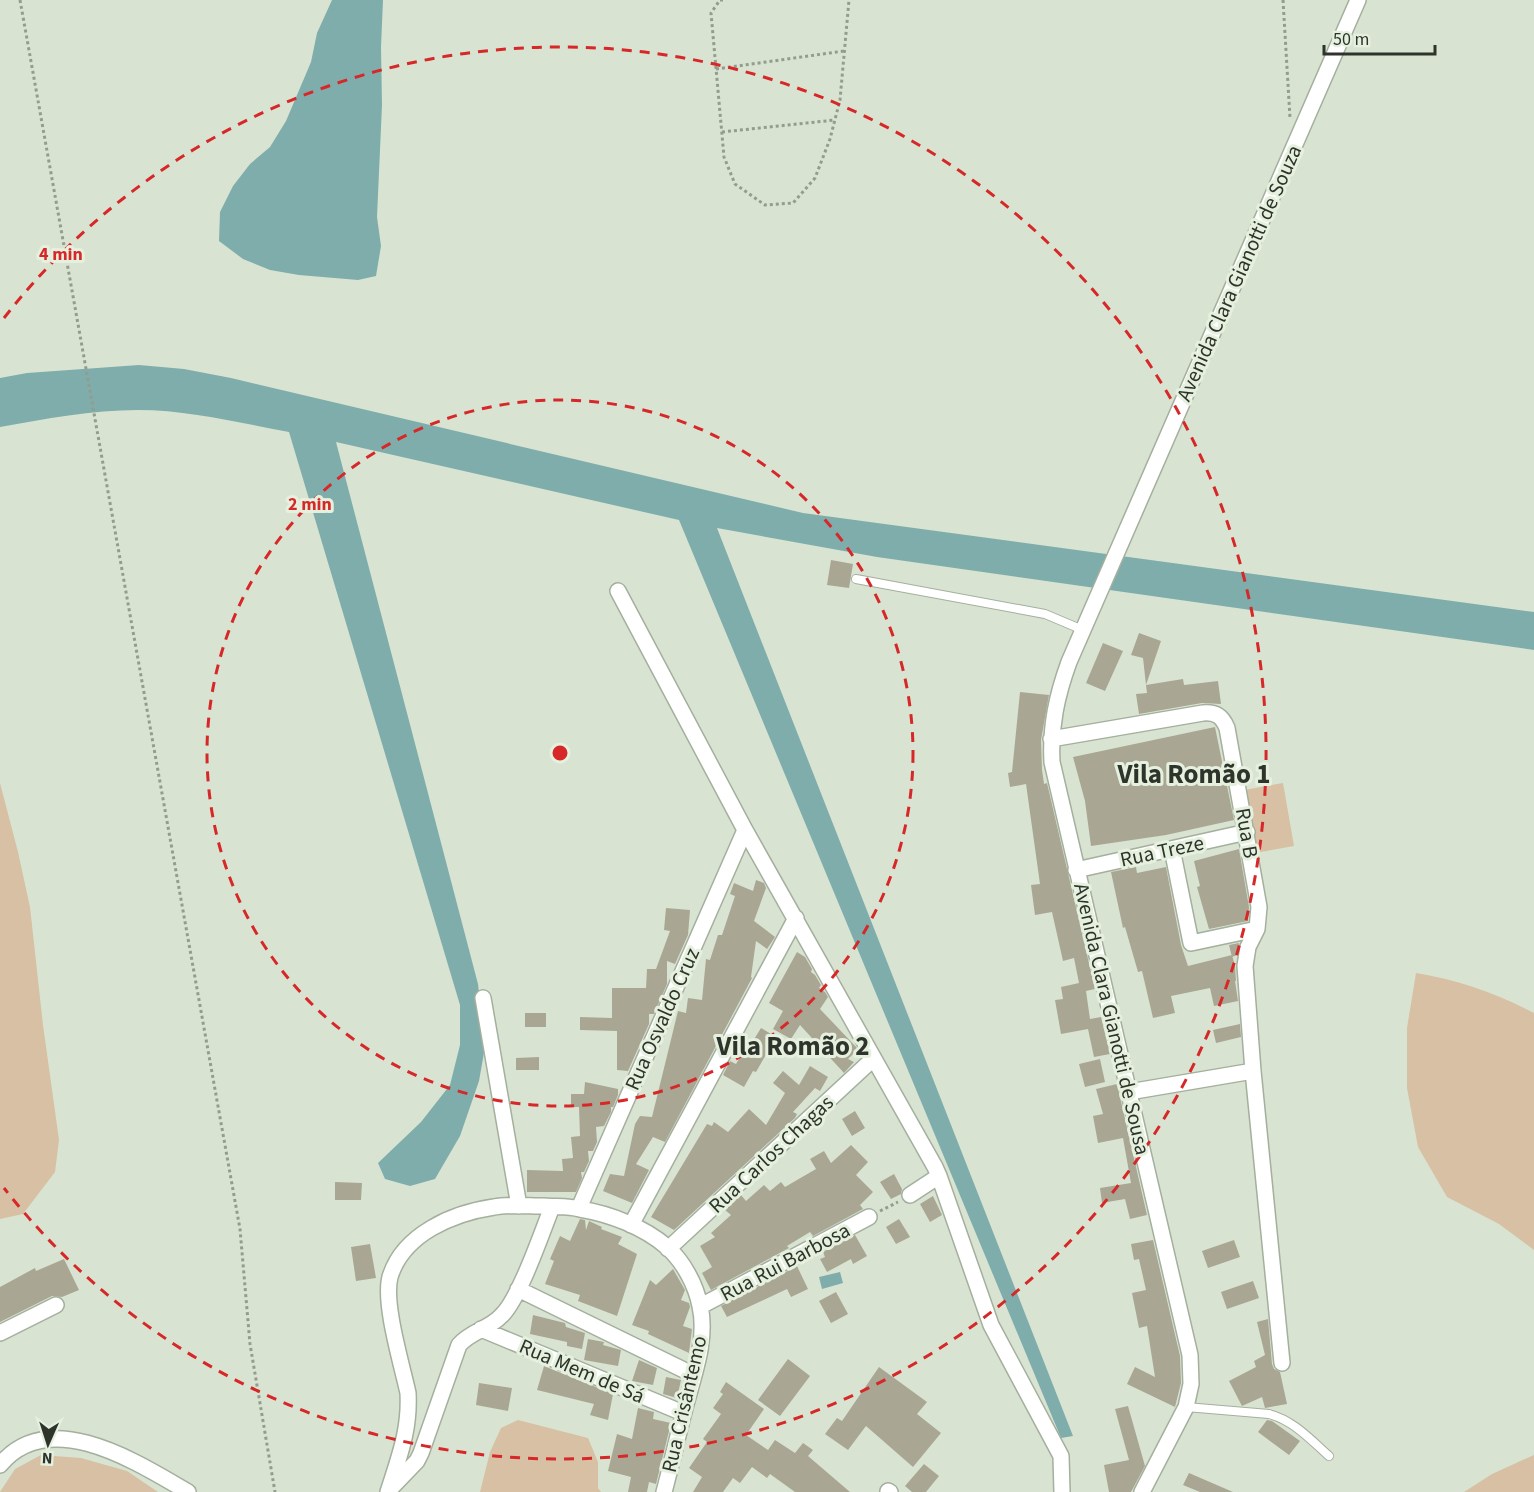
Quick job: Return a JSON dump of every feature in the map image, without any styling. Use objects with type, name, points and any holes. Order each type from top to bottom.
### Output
[{"type":"street","name":"Avenida Clara Gianotti de Souza","points":[[1120,545],[1358,0]]},
{"type":"street","name":"Avenida Clara Gianotti de Sousa","points":[[1120,545],[1062,681],[1054,710],[1051,739],[1052,762],[1076,870],[1188,1341],[1191,1384],[1186,1407],[1142,1492]]},
{"type":"street","points":[[618,591],[745,830],[939,1176],[991,1325],[1061,1456],[1062,1492]]},
{"type":"street","name":"Rua B","points":[[1051,739],[1212,712],[1224,720],[1247,832],[1259,907],[1258,923]]},
{"type":"street","name":"Rua Osvaldo Cruz","points":[[579,1208],[745,830]]},
{"type":"street","name":"Rua Treze","points":[[1076,870],[1247,832]]},
{"type":"street","points":[[1172,849],[1191,943],[1258,923]]},
{"type":"street","points":[[631,1225],[796,918]]},
{"type":"street","points":[[1258,923],[1248,947],[1245,966],[1282,1363]]},
{"type":"street","points":[[483,998],[519,1206]]},
{"type":"street","name":"Rua Carlos Chagas","points":[[668,1249],[873,1059]]},
{"type":"street","points":[[1129,1092],[1253,1071]]},
{"type":"street","points":[[910,1195],[939,1176]]},
{"type":"street","name":"Rua Crisântemo","points":[[389,1492],[405,1440],[409,1407],[388,1302],[390,1278],[396,1264],[418,1237],[440,1223],[473,1211],[519,1206],[579,1208],[631,1225],[668,1249],[696,1289],[700,1306],[701,1334],[694,1375],[664,1492]]},
{"type":"street","points":[[389,1492],[421,1453],[459,1345],[471,1334],[501,1317],[509,1308],[552,1207]]},
{"type":"street","name":"Rua Rui Barbosa","points":[[700,1306],[869,1217]]},
{"type":"street","points":[[518,1289],[694,1375]]},
{"type":"street","points":[[0,1333],[56,1305]]},
{"type":"street","name":"Rua Mem de Sá","points":[[481,1329],[683,1413]]},
{"type":"street","points":[[0,1465],[19,1447],[38,1440],[60,1439],[82,1442],[120,1455],[188,1492]]},
{"type":"lane","points":[[856,579],[1045,614],[1083,630]]},
{"type":"lane","points":[[1186,1407],[1281,1417],[1329,1456]]},
{"type":"path","points":[[20,0],[240,1228],[250,1344],[275,1492]]},
{"type":"path","points":[[723,0],[720,0],[711,14],[724,157],[735,184],[765,205],[793,203],[815,178],[840,100],[849,0]]},
{"type":"path","points":[[1283,0],[1292,152]]},
{"type":"path","points":[[716,69],[844,51]]},
{"type":"path","points":[[722,132],[835,120]]},
{"type":"path","points":[[869,1217],[910,1195]]},
{"type":"shaded area","points":[[0,783],[30,907],[59,1140],[55,1172],[23,1214],[0,1219]]},
{"type":"shaded area","points":[[1283,783],[1294,846],[1255,853],[1244,790]]},
{"type":"shaded area","points":[[1416,973],[1476,988],[1534,1013],[1534,1250],[1499,1224],[1447,1197],[1418,1147],[1407,1088],[1407,1028]]},
{"type":"shaded area","points":[[518,1420],[588,1438],[598,1462],[598,1488],[601,1492],[480,1492],[490,1452],[501,1428]]},
{"type":"shaded area","points":[[41,1455],[81,1458],[127,1471],[158,1492],[0,1492],[15,1469]]},
{"type":"shaded area","points":[[1534,1455],[1534,1492],[1464,1492],[1492,1474]]},
{"type":"water","points":[[332,0],[383,0],[382,105],[377,217],[381,246],[376,276],[358,280],[270,270],[243,259],[219,241],[220,212],[233,186],[250,164],[270,147],[286,121],[311,62],[317,33]]},
{"type":"water","points":[[139,365],[184,369],[231,378],[803,513],[1534,612],[1534,650],[877,557],[717,528],[1073,1436],[1061,1438],[679,520],[336,442],[478,984],[485,1047],[479,1081],[460,1136],[435,1179],[410,1186],[385,1179],[378,1163],[421,1122],[450,1085],[460,1045],[460,1005],[289,432],[195,415],[138,410],[86,413],[0,427],[0,378],[27,373]]},
{"type":"water","points":[[840,1272],[843,1283],[822,1289],[819,1277]]},
{"type":"building","points":[[831,560],[853,564],[849,588],[827,585]]},
{"type":"building","points":[[1139,633],[1161,641],[1146,685],[1143,658],[1131,655]]},
{"type":"building","points":[[1103,643],[1123,651],[1105,691],[1086,683]]},
{"type":"building","points":[[1183,679],[1184,685],[1218,681],[1221,704],[1202,703],[1139,714],[1136,694],[1147,693],[1146,685]]},
{"type":"building","points":[[1020,692],[1049,695],[1041,740],[1044,784],[1047,783],[1095,989],[1086,991],[1090,1019],[1101,1017],[1110,1054],[1094,1057],[1088,1029],[1061,1034],[1055,1000],[1063,999],[1061,987],[1079,983],[1074,958],[1063,961],[1052,912],[1035,915],[1031,885],[1040,884],[1026,784],[1010,787],[1008,773],[1012,772]]},
{"type":"building","points":[[1215,727],[1234,820],[1166,835],[1091,846],[1085,801],[1073,757]]},
{"type":"building","points":[[1239,849],[1249,907],[1248,921],[1209,929],[1197,887],[1200,886],[1194,861]]},
{"type":"building","points":[[1136,867],[1137,873],[1166,867],[1181,945],[1188,966],[1232,955],[1238,1001],[1214,1006],[1210,988],[1171,996],[1175,1013],[1153,1018],[1142,971],[1138,972],[1125,927],[1123,928],[1111,872]]},
{"type":"building","points":[[756,880],[764,883],[766,888],[754,921],[775,937],[767,949],[756,941],[752,978],[665,1142],[653,1137],[636,1164],[649,1170],[632,1203],[603,1191],[610,1174],[624,1176],[635,1124],[640,1116],[652,1117],[678,1011],[686,1013],[688,998],[702,1000],[706,959],[710,960],[718,935],[722,935],[735,896],[730,894],[734,883],[753,891]]},
{"type":"building","points":[[666,908],[690,910],[688,935],[675,964],[667,961],[667,984],[654,1014],[649,1014],[649,1024],[628,1071],[617,1070],[617,1031],[580,1030],[580,1017],[612,1018],[612,988],[646,988],[647,969],[656,969],[670,931],[664,930]]},
{"type":"building","points":[[1239,943],[1237,955],[1232,957],[1229,945]]},
{"type":"building","points":[[797,952],[805,957],[812,969],[811,972],[821,985],[819,988],[828,997],[820,1009],[858,1049],[848,1059],[854,1062],[844,1073],[800,1025],[791,1039],[773,1029],[783,1011],[769,1003]]},
{"type":"building","points":[[525,1013],[546,1013],[546,1027],[525,1027]]},
{"type":"building","points":[[1240,1024],[1241,1037],[1216,1043],[1213,1030]]},
{"type":"building","points":[[761,1028],[779,1039],[771,1053],[768,1051],[756,1072],[753,1071],[744,1087],[723,1075],[730,1061],[736,1064]]},
{"type":"building","points":[[539,1057],[539,1070],[516,1070],[516,1058]]},
{"type":"building","points":[[1100,1059],[1105,1082],[1085,1087],[1079,1064]]},
{"type":"building","points":[[810,1066],[828,1077],[820,1091],[815,1088],[793,1112],[797,1114],[795,1118],[674,1230],[651,1217],[707,1124],[712,1126],[714,1122],[728,1132],[749,1109],[766,1125],[785,1093],[773,1083],[783,1071],[799,1085]]},
{"type":"building","points":[[585,1082],[618,1089],[618,1095],[604,1126],[596,1127],[597,1142],[593,1151],[588,1151],[589,1161],[584,1172],[581,1172],[582,1178],[576,1192],[527,1192],[527,1170],[563,1171],[562,1159],[573,1158],[571,1137],[580,1136],[579,1107],[571,1107],[571,1094],[584,1094]]},
{"type":"building","points":[[1117,1084],[1147,1215],[1130,1219],[1125,1199],[1102,1203],[1100,1188],[1131,1183],[1123,1138],[1098,1143],[1093,1116],[1103,1114],[1096,1089]]},
{"type":"building","points":[[855,1111],[865,1128],[852,1136],[842,1119]]},
{"type":"building","points":[[851,1145],[868,1162],[856,1175],[873,1192],[860,1205],[863,1209],[813,1236],[810,1232],[787,1246],[789,1248],[711,1290],[702,1273],[712,1267],[700,1246],[715,1237],[711,1233],[731,1215],[725,1210],[741,1195],[746,1201],[764,1185],[770,1191],[781,1182],[785,1187],[816,1169],[810,1159],[824,1151],[831,1163]]},
{"type":"building","points":[[894,1174],[902,1189],[901,1194],[891,1199],[880,1182]]},
{"type":"building","points":[[335,1182],[362,1183],[361,1200],[335,1200]]},
{"type":"building","points":[[933,1196],[942,1215],[930,1222],[920,1204]]},
{"type":"building","points":[[580,1219],[585,1220],[586,1230],[589,1221],[602,1227],[601,1229],[622,1237],[618,1244],[637,1254],[617,1316],[578,1301],[580,1295],[545,1284],[554,1261],[550,1259],[560,1236],[570,1241]]},
{"type":"building","points":[[899,1219],[910,1237],[896,1244],[886,1227]]},
{"type":"building","points":[[855,1235],[867,1256],[853,1264],[851,1259],[827,1272],[820,1259],[825,1257],[823,1252]]},
{"type":"building","points":[[1153,1240],[1180,1356],[1181,1383],[1175,1407],[1127,1384],[1135,1367],[1155,1377],[1147,1326],[1139,1328],[1132,1293],[1146,1290],[1139,1259],[1134,1260],[1131,1244]]},
{"type":"building","points":[[1234,1240],[1240,1257],[1208,1268],[1202,1251]]},
{"type":"building","points":[[370,1244],[376,1278],[356,1281],[351,1247]]},
{"type":"building","points":[[64,1259],[79,1290],[62,1297],[52,1296],[0,1322],[0,1287],[35,1268],[36,1271]]},
{"type":"building","points":[[797,1266],[808,1289],[791,1297],[787,1289],[727,1317],[721,1306]]},
{"type":"building","points":[[673,1269],[685,1290],[681,1300],[689,1303],[690,1307],[683,1326],[692,1329],[689,1353],[648,1334],[649,1331],[632,1325],[650,1280],[656,1285]]},
{"type":"building","points":[[1253,1281],[1259,1298],[1227,1309],[1221,1292]]},
{"type":"building","points":[[836,1292],[848,1314],[831,1323],[819,1301]]},
{"type":"building","points":[[533,1315],[565,1323],[566,1327],[585,1333],[582,1349],[567,1346],[567,1342],[530,1334]]},
{"type":"building","points":[[1268,1319],[1272,1364],[1274,1369],[1280,1372],[1287,1404],[1265,1408],[1262,1397],[1242,1406],[1229,1381],[1256,1367],[1254,1361],[1265,1355],[1257,1322]]},
{"type":"building","points":[[588,1339],[604,1342],[603,1345],[621,1350],[618,1366],[584,1360]]},
{"type":"building","points":[[788,1359],[810,1376],[780,1416],[758,1400]]},
{"type":"building","points":[[639,1360],[657,1368],[653,1385],[632,1381]]},
{"type":"building","points":[[544,1366],[613,1394],[608,1420],[590,1415],[594,1404],[537,1390]]},
{"type":"building","points":[[879,1367],[927,1402],[917,1414],[941,1433],[913,1467],[866,1426],[848,1450],[825,1434],[837,1418],[842,1421]]},
{"type":"building","points":[[666,1377],[681,1380],[677,1398],[663,1394]]},
{"type":"building","points":[[726,1382],[764,1409],[746,1435],[768,1450],[775,1440],[795,1453],[803,1443],[813,1450],[808,1456],[850,1492],[795,1492],[770,1474],[767,1478],[752,1467],[740,1483],[733,1478],[723,1492],[693,1492],[702,1477],[689,1468],[707,1442],[703,1439],[721,1414],[713,1408],[723,1394],[720,1392]]},
{"type":"building","points":[[479,1383],[512,1388],[508,1411],[476,1405]]},
{"type":"building","points":[[1128,1406],[1145,1466],[1131,1492],[1109,1492],[1104,1465],[1129,1460],[1115,1409]]},
{"type":"building","points":[[638,1408],[654,1412],[653,1419],[671,1423],[656,1484],[649,1482],[647,1492],[628,1492],[631,1477],[608,1471],[617,1434],[632,1439]]},
{"type":"building","points":[[1267,1420],[1272,1421],[1300,1441],[1289,1455],[1258,1432]]},
{"type":"building","points":[[924,1464],[939,1476],[926,1492],[912,1492],[905,1486]]},
{"type":"building","points":[[1189,1473],[1233,1492],[1200,1492],[1183,1485]]},
{"type":"district","name":"Vila Romão 1","points":[[1194,774]]},
{"type":"district","name":"Vila Romão 2","points":[[793,1046]]}]
